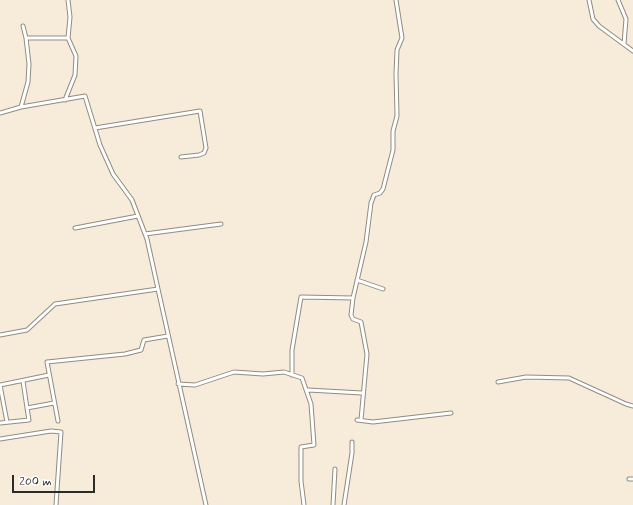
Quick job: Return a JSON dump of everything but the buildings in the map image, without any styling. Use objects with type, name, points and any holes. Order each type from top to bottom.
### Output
[{"type":"street","points":[[65,100],[75,74],[76,56],[68,38],[70,17],[68,0]]},
{"type":"street","points":[[396,0],[402,38],[398,50],[396,74],[397,116],[393,131],[393,150],[383,188],[380,193],[374,195],[370,203],[366,242],[353,298],[351,315],[353,319],[361,322],[367,354],[359,420],[373,422],[451,413]]},
{"type":"street","points":[[589,0],[593,19],[599,26],[633,51]]},
{"type":"street","points":[[618,0],[626,19],[624,44]]},
{"type":"street","points":[[21,107],[28,82],[29,64],[23,26]]},
{"type":"street","points":[[26,38],[68,38]]},
{"type":"street","points":[[0,113],[21,107],[85,96],[100,145],[113,174],[132,200],[145,234],[206,505]]},
{"type":"street","points":[[95,128],[200,111],[206,148],[204,153],[181,157]]},
{"type":"street","points":[[75,228],[138,216]]},
{"type":"street","points":[[145,234],[221,224]]},
{"type":"street","points":[[357,280],[383,289]]},
{"type":"street","points":[[0,335],[27,330],[55,304],[158,289]]},
{"type":"street","points":[[292,375],[292,350],[301,297],[353,298]]},
{"type":"street","points":[[58,421],[47,362],[125,354],[141,350],[144,340],[168,336]]},
{"type":"street","points":[[178,384],[195,385],[234,372],[264,374],[284,372],[302,378],[308,390],[311,404],[314,445],[301,447],[301,481],[304,505]]},
{"type":"street","points":[[7,422],[0,385],[49,375]]},
{"type":"street","points":[[498,382],[526,377],[569,378],[633,406]]},
{"type":"street","points":[[0,423],[29,420],[23,381]]},
{"type":"street","points":[[308,390],[362,393]]},
{"type":"street","points":[[27,408],[54,403]]},
{"type":"street","points":[[0,439],[61,432],[56,505]]},
{"type":"street","points":[[344,505],[352,453],[352,442]]},
{"type":"street","points":[[333,505],[335,469]]}]
